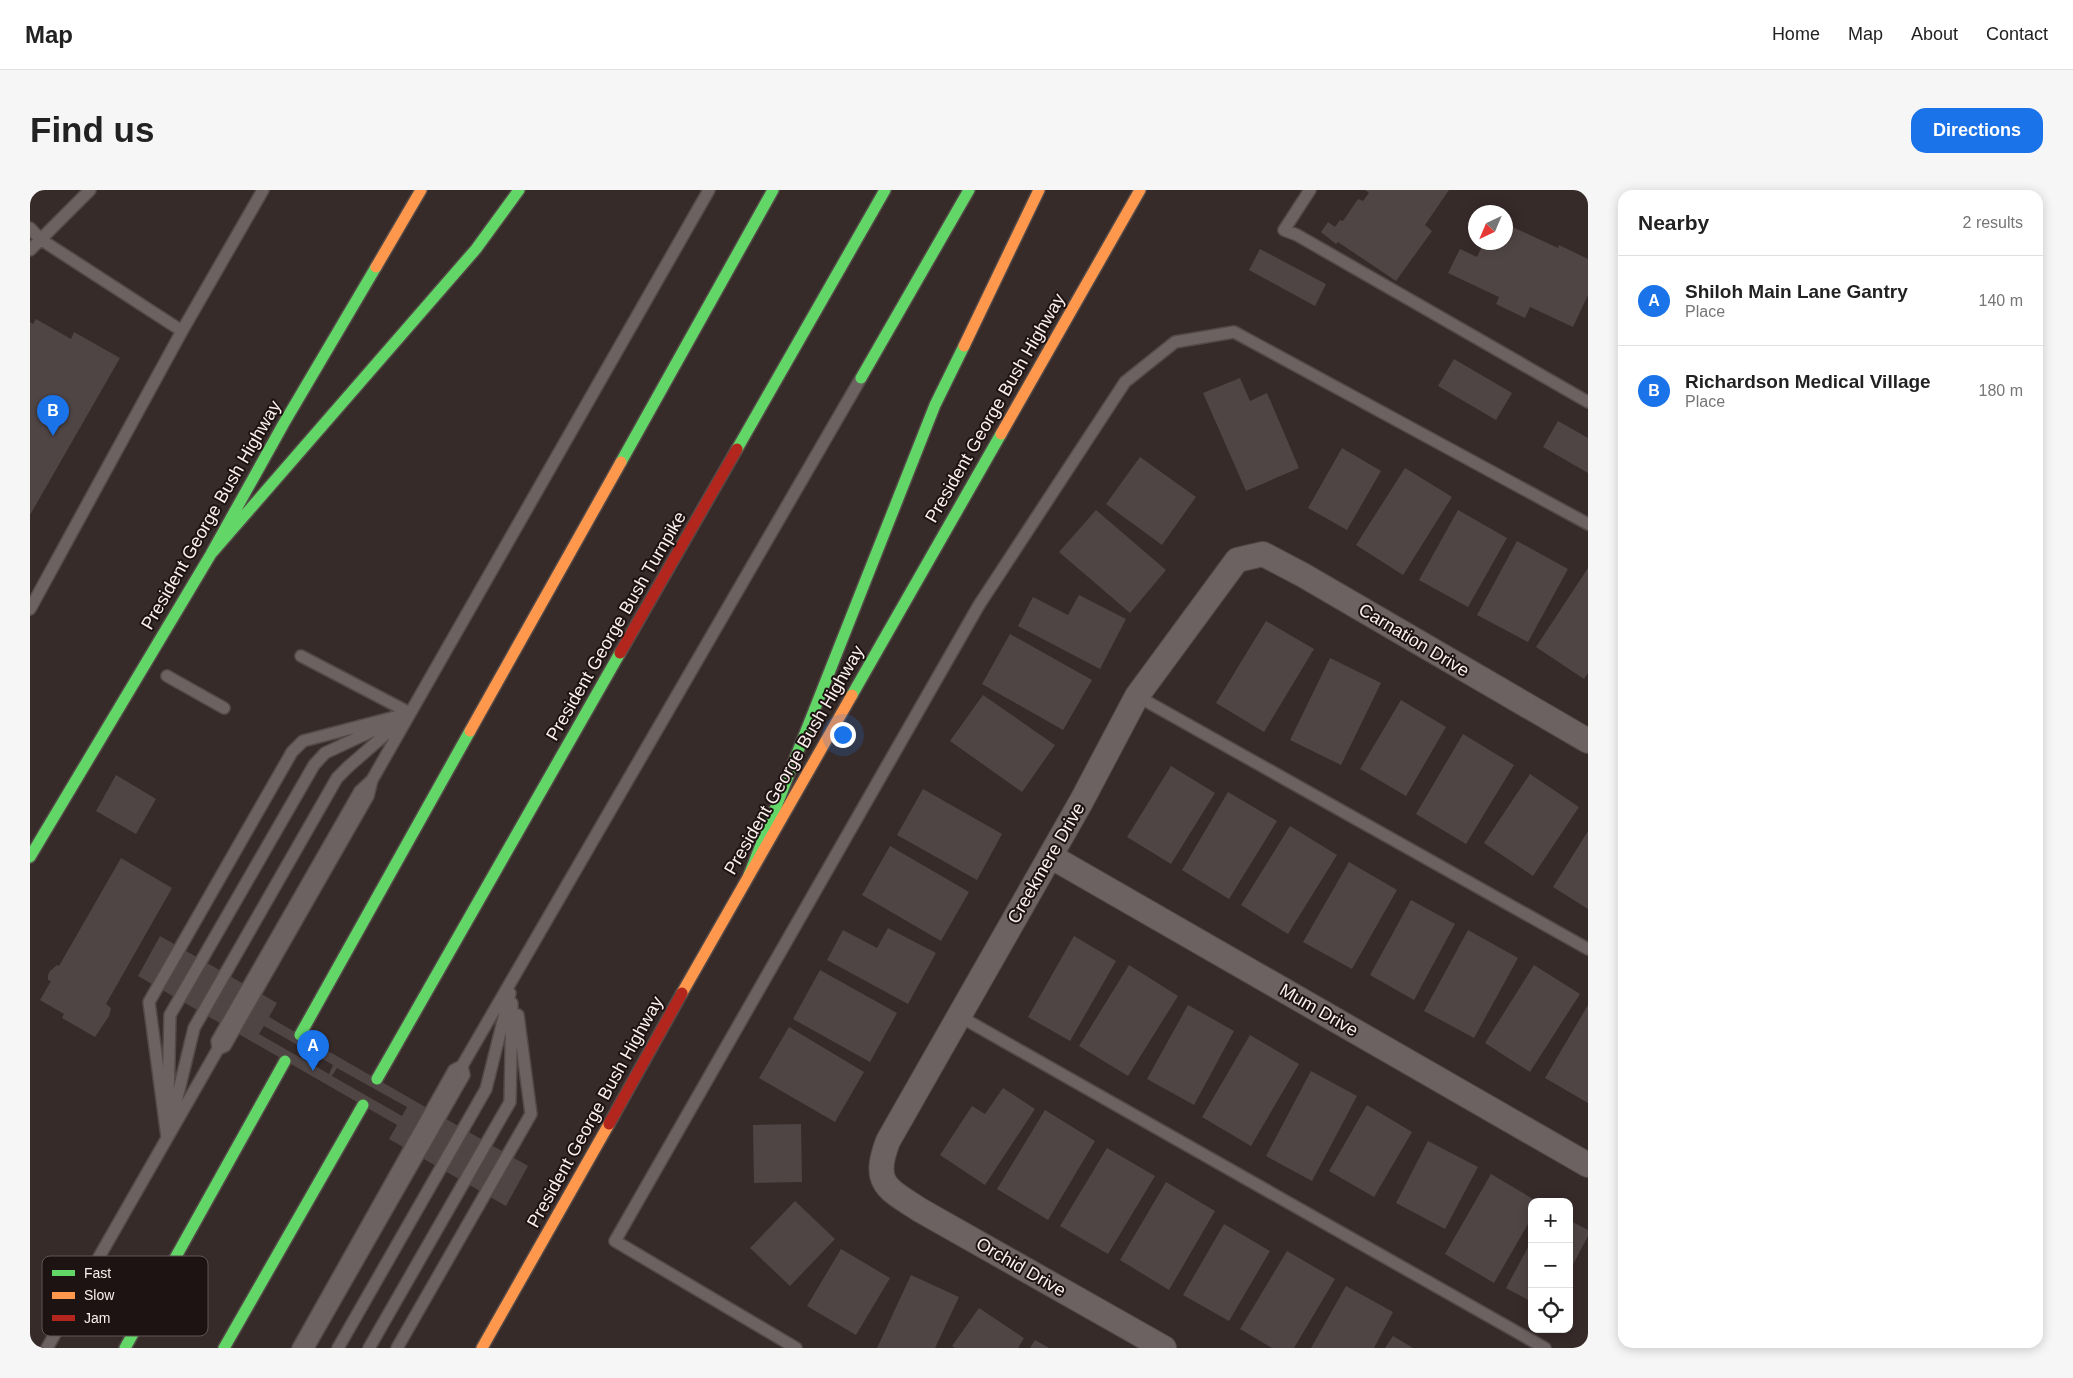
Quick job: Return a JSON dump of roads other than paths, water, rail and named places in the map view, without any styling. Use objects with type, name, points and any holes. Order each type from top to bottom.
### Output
[{"type":"main road","name":"President George Bush Highway","points":[[30,857],[211,554],[284,423],[421,190]]},
{"type":"main road","points":[[211,554],[476,249],[519,190]]},
{"type":"main road","points":[[300,1035],[773,190]]},
{"type":"main road","name":"President George Bush Turnpike","points":[[378,1079],[885,190]]},
{"type":"main road","points":[[860,378],[969,190]]},
{"type":"main road","points":[[749,875],[935,405],[1039,190]]},
{"type":"main road","name":"President George Bush Highway","points":[[482,1348],[749,875],[1140,190]]},
{"type":"main road","points":[[177,1256],[286,1061]]},
{"type":"main road","points":[[224,1348],[363,1105]]},
{"type":"main road","points":[[125,1348],[132,1336]]},
{"type":"street","name":"Carnation Drive","points":[[1237,560],[1263,554],[1303,575],[1588,741]]},
{"type":"street","name":"Creekmere Drive","points":[[882,1179],[880,1161],[888,1141],[1050,856],[1137,696],[1237,560]]},
{"type":"street","name":"Mum Drive","points":[[1050,856],[1588,1165]]},
{"type":"street","name":"Orchid Drive","points":[[882,1179],[895,1193],[920,1210],[1164,1348]]},
{"type":"lane","points":[[30,250],[90,190]]},
{"type":"lane","points":[[30,609],[182,331],[263,190]]},
{"type":"lane","points":[[99,1256],[218,1049],[225,1046],[250,1003],[368,796],[372,780],[709,190]]},
{"type":"lane","points":[[1310,190],[1284,230],[1297,235],[1588,402]]},
{"type":"lane","points":[[30,228],[40,239],[182,331]]},
{"type":"lane","points":[[796,1348],[615,1241],[979,605],[1125,382],[1174,342],[1234,332],[1588,524]]},
{"type":"lane","points":[[298,1348],[454,1070],[462,1066],[860,378]]},
{"type":"lane","points":[[301,656],[410,713]]},
{"type":"lane","points":[[167,676],[224,708]]},
{"type":"lane","points":[[1137,696],[1588,949]]},
{"type":"lane","points":[[167,1137],[149,1002],[277,778],[292,752],[303,741],[410,713]]},
{"type":"lane","points":[[167,1137],[170,1015],[175,1006],[314,765],[325,753],[410,713]]},
{"type":"lane","points":[[167,1137],[194,1028],[337,778],[348,766],[410,713]]},
{"type":"lane","points":[[338,1348],[486,1089],[513,979]]},
{"type":"lane","points":[[369,1348],[510,1102],[513,979]]},
{"type":"lane","points":[[396,1348],[531,1114],[513,979]]},
{"type":"lane","points":[[959,1016],[1546,1348]]},
{"type":"lane","points":[[308,1348],[464,1075],[462,1066]]},
{"type":"lane","points":[[47,1348],[54,1336]]},
{"type":"place","name":"Richardson Medical Village","points":[[53,436]]},
{"type":"place","name":"Shiloh Main Lane Gantry","points":[[313,1071]]}]
